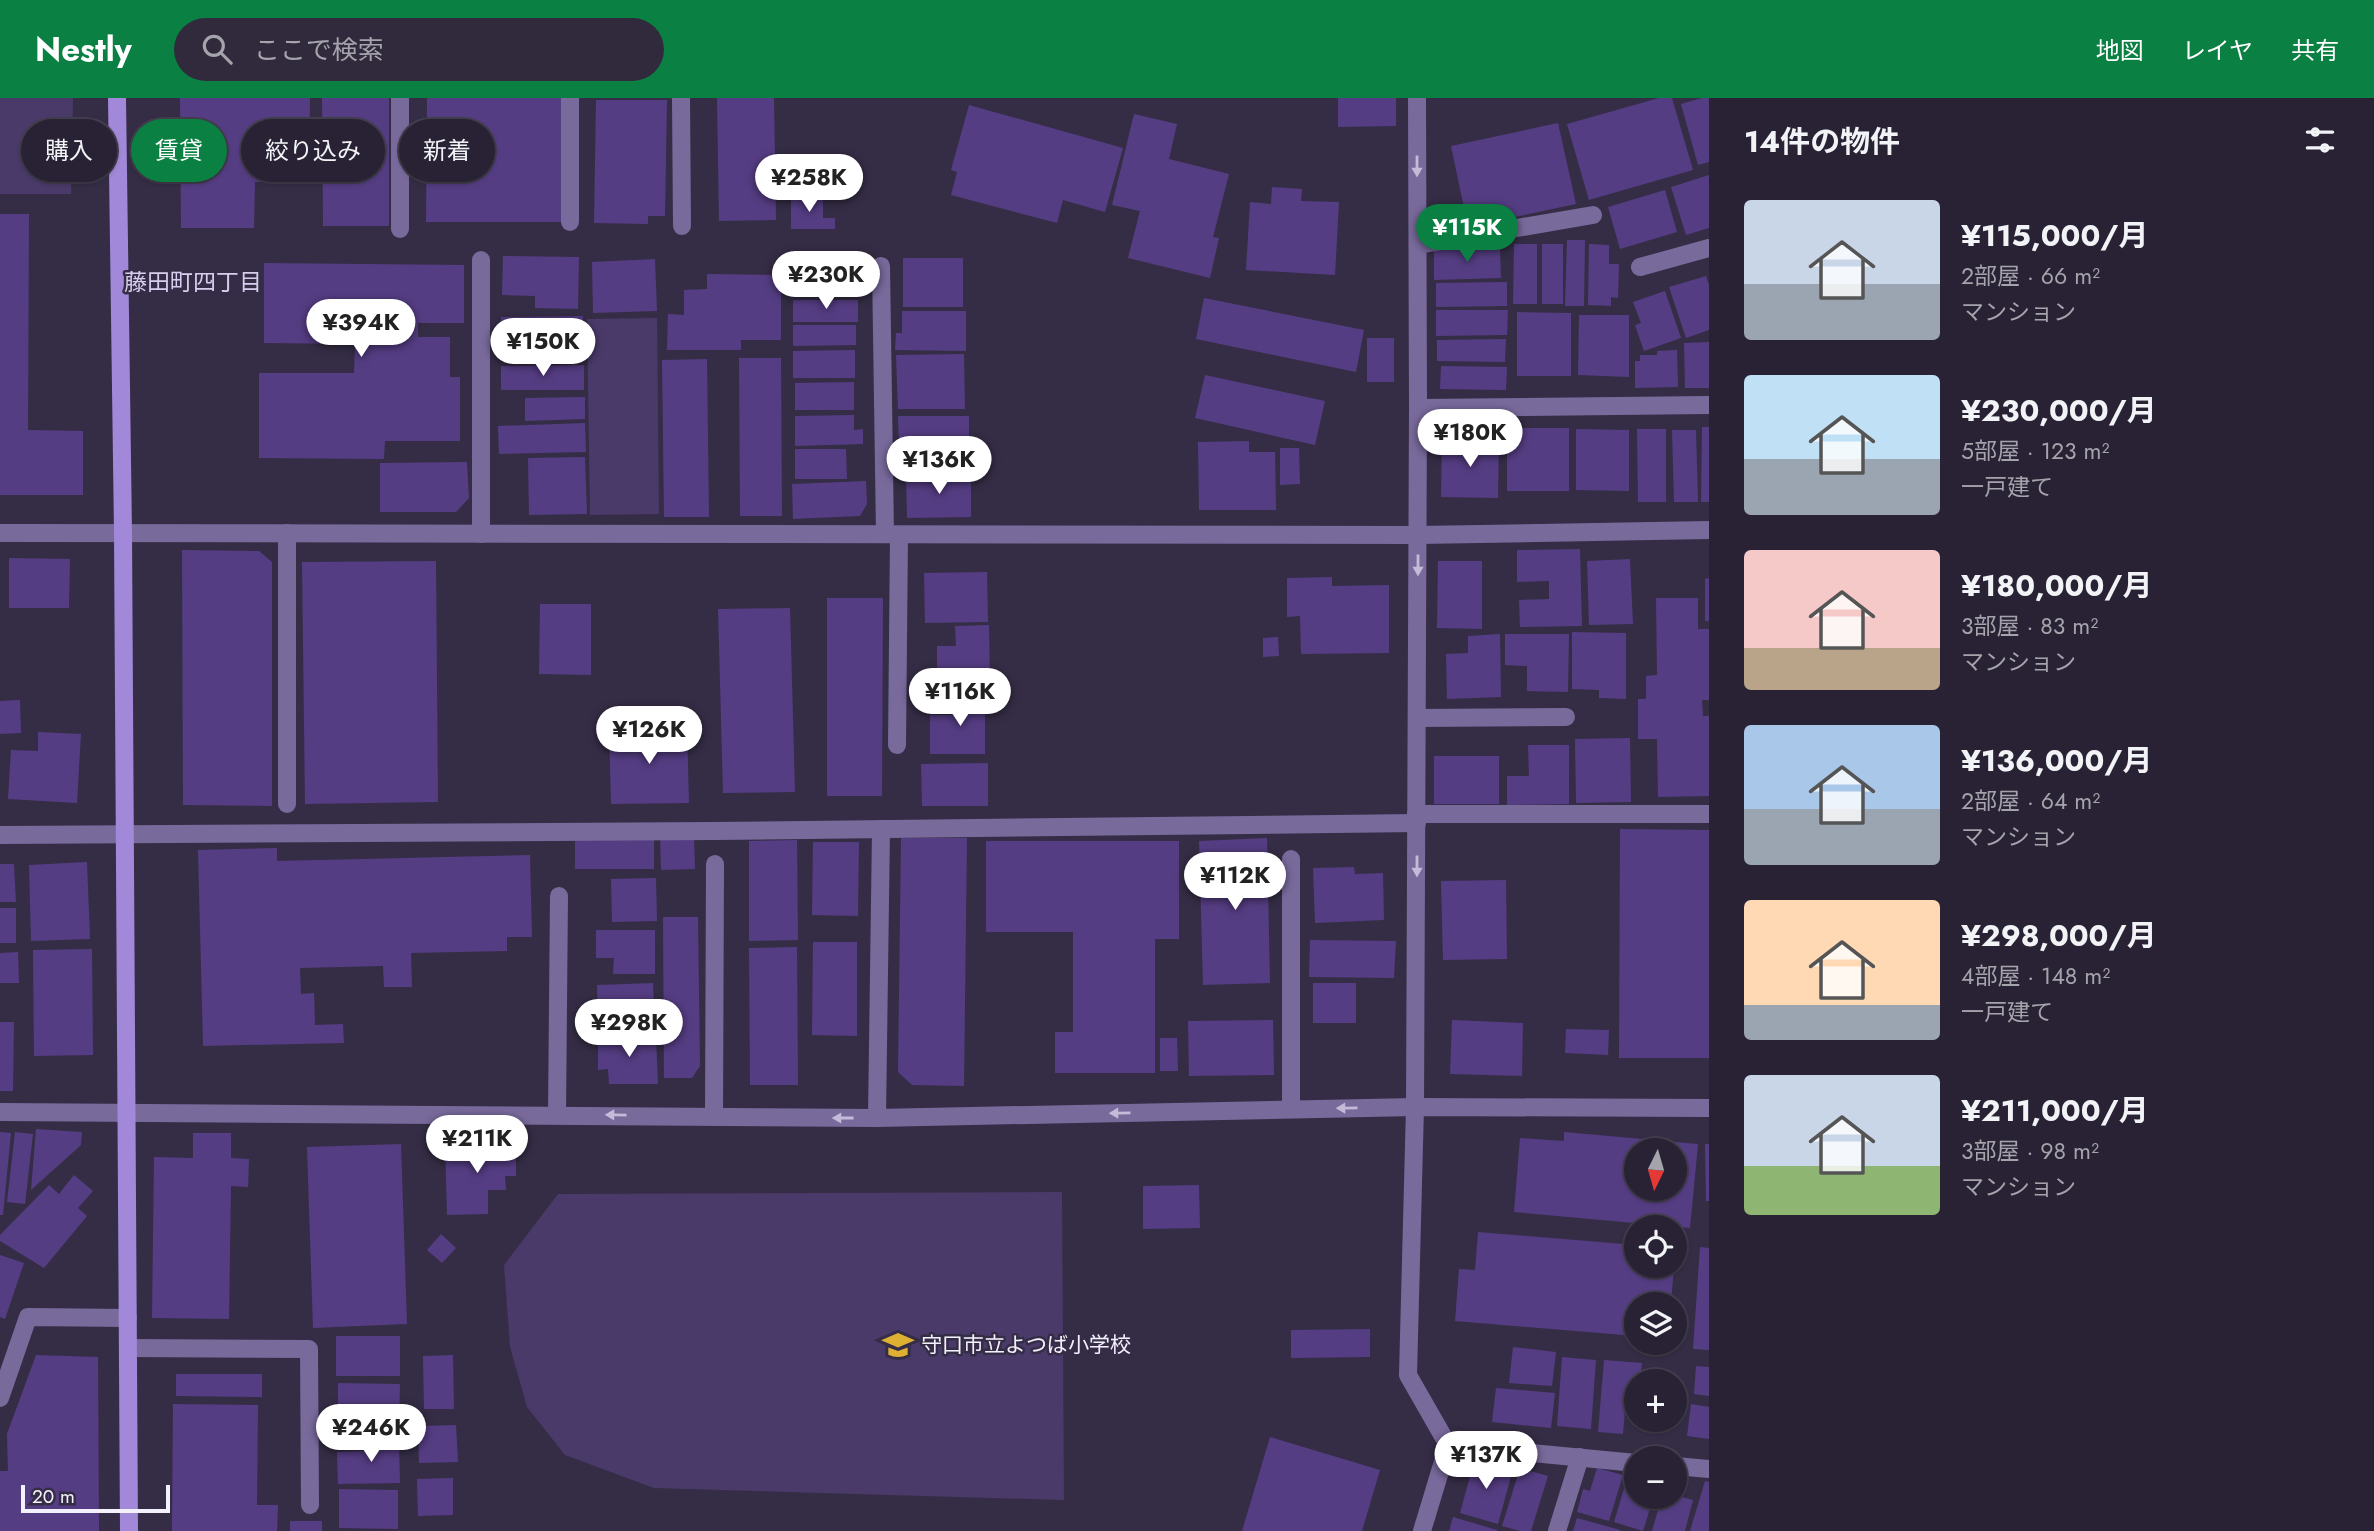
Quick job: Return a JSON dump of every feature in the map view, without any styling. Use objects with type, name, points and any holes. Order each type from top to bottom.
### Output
[{"type":"street","points":[[117,98],[123,533],[129,1531]]},
{"type":"street","points":[[400,98],[400,229]]},
{"type":"street","points":[[570,98],[570,222]]},
{"type":"street","points":[[681,98],[681,226]]},
{"type":"street","points":[[1417,98],[1415,1107],[1408,1375],[1448,1445],[1422,1531]]},
{"type":"street","points":[[1418,245],[1593,215]]},
{"type":"street","points":[[1640,267],[1709,248]]},
{"type":"street","points":[[481,260],[481,534]]},
{"type":"street","points":[[881,266],[897,745]]},
{"type":"street","points":[[1418,408],[1709,405]]},
{"type":"street","points":[[0,533],[1418,535],[1709,530]]},
{"type":"street","points":[[287,533],[287,804]]},
{"type":"street","points":[[1417,718],[1566,717]]},
{"type":"street","points":[[0,835],[881,829],[1709,814]]},
{"type":"street","points":[[877,1118],[881,829]]},
{"type":"street","points":[[1291,1109],[1292,859]]},
{"type":"street","points":[[713,1117],[715,864]]},
{"type":"street","points":[[557,1115],[559,896]]},
{"type":"street","points":[[0,1112],[877,1118],[1415,1107],[1709,1108]]},
{"type":"street","points":[[0,1398],[28,1317],[128,1318]]},
{"type":"street","points":[[128,1348],[309,1349],[310,1505]]},
{"type":"street","points":[[1448,1445],[1624,1461]]},
{"type":"street","points":[[1557,1531],[1580,1457]]},
{"type":"street","points":[[1687,1467],[1709,1469]]},
{"type":"shaded area","points":[[0,98],[73,98],[73,119],[21,119],[21,182],[71,182],[71,194],[0,194]]},
{"type":"shaded area","points":[[657,318],[659,514],[590,515],[587,319]]},
{"type":"shaded area","points":[[1062,1192],[1064,1500],[654,1488],[565,1455],[527,1407],[510,1347],[504,1265],[558,1194]]},
{"type":"building","points":[[180,98],[310,98],[310,119],[241,119],[241,182],[255,182],[254,228],[181,228],[181,182],[227,182],[227,119],[180,119]]},
{"type":"building","points":[[322,98],[389,98],[389,226],[323,226],[323,182],[385,182],[385,119],[322,119]]},
{"type":"building","points":[[427,98],[561,98],[562,222],[426,222],[426,182],[495,182],[495,119],[427,119]]},
{"type":"building","points":[[717,98],[774,98],[776,220],[719,221]]},
{"type":"building","points":[[1338,98],[1396,98],[1396,126],[1338,127]]},
{"type":"building","points":[[1659,98],[1672,98],[1693,170],[1589,200],[1567,124]]},
{"type":"building","points":[[1709,98],[1709,162],[1698,165],[1681,104]]},
{"type":"building","points":[[596,100],[667,100],[665,216],[648,216],[648,224],[594,223]]},
{"type":"building","points":[[969,105],[1123,148],[1105,212],[1063,200],[1057,223],[951,195],[957,172],[951,170]]},
{"type":"building","points":[[1134,114],[1177,124],[1169,159],[1229,174],[1213,237],[1219,238],[1210,278],[1128,258],[1140,211],[1112,205]]},
{"type":"building","points":[[1558,123],[1576,204],[1468,227],[1451,146]]},
{"type":"building","points":[[1709,175],[1709,228],[1686,235],[1671,187]]},
{"type":"building","points":[[1272,187],[1302,189],[1301,201],[1339,202],[1335,275],[1246,270],[1250,202],[1271,204]]},
{"type":"building","points":[[1665,190],[1677,232],[1620,249],[1608,207]]},
{"type":"building","points":[[791,196],[823,196],[823,218],[835,218],[835,229],[791,229]]},
{"type":"building","points":[[0,214],[29,214],[28,430],[83,431],[83,495],[0,495]]},
{"type":"building","points":[[1567,240],[1585,240],[1584,306],[1565,306]]},
{"type":"building","points":[[1514,244],[1537,244],[1537,304],[1513,304]]},
{"type":"building","points":[[1542,244],[1563,244],[1563,304],[1542,304]]},
{"type":"building","points":[[1589,244],[1609,245],[1609,264],[1619,264],[1618,298],[1611,297],[1611,306],[1588,305]]},
{"type":"building","points":[[1500,248],[1501,278],[1434,280],[1434,249]]},
{"type":"building","points":[[503,256],[579,257],[578,309],[535,308],[535,296],[502,295]]},
{"type":"building","points":[[858,257],[859,276],[791,278],[791,259]]},
{"type":"building","points":[[903,258],[963,258],[963,307],[903,307]]},
{"type":"building","points":[[655,259],[657,311],[593,313],[592,262]]},
{"type":"building","points":[[264,263],[464,265],[464,323],[418,323],[418,337],[450,337],[450,377],[460,377],[460,441],[385,441],[384,459],[259,458],[259,373],[354,373],[355,344],[264,343]]},
{"type":"building","points":[[707,274],[781,275],[781,340],[741,340],[741,350],[667,350],[668,314],[684,315],[684,290],[707,289]]},
{"type":"building","points":[[1706,276],[1709,285],[1709,330],[1686,338],[1669,287]]},
{"type":"building","points":[[792,278],[858,278],[858,297],[792,297]]},
{"type":"building","points":[[1507,282],[1507,306],[1436,307],[1436,283]]},
{"type":"building","points":[[1665,291],[1681,338],[1644,351],[1635,325],[1641,323],[1633,302]]},
{"type":"building","points":[[1204,298],[1364,330],[1356,372],[1196,339]]},
{"type":"building","points":[[793,300],[858,300],[858,322],[793,322]]},
{"type":"building","points":[[1436,310],[1508,310],[1507,335],[1436,336]]},
{"type":"building","points":[[902,311],[966,311],[966,351],[895,350],[896,333],[902,333]]},
{"type":"building","points":[[1517,312],[1571,313],[1571,376],[1517,376]]},
{"type":"building","points":[[1579,315],[1629,315],[1629,377],[1578,375]]},
{"type":"building","points":[[583,316],[583,357],[542,358],[541,346],[501,347],[501,317]]},
{"type":"building","points":[[793,325],[856,325],[856,345],[793,346]]},
{"type":"building","points":[[1367,338],[1394,338],[1394,382],[1367,382]]},
{"type":"building","points":[[1506,339],[1505,362],[1437,361],[1437,340]]},
{"type":"building","points":[[1709,342],[1709,388],[1685,388],[1684,343]]},
{"type":"building","points":[[855,350],[855,378],[793,378],[793,351]]},
{"type":"building","points":[[1677,350],[1678,387],[1635,388],[1635,361],[1640,361],[1640,355],[1657,355],[1657,351]]},
{"type":"building","points":[[964,354],[965,409],[898,409],[896,355]]},
{"type":"building","points":[[739,358],[781,358],[782,516],[740,516]]},
{"type":"building","points":[[707,359],[709,517],[664,517],[662,360]]},
{"type":"building","points":[[584,365],[584,390],[501,390],[501,366]]},
{"type":"building","points":[[1441,366],[1507,367],[1506,390],[1440,389]]},
{"type":"building","points":[[1205,375],[1325,401],[1315,445],[1195,418]]},
{"type":"building","points":[[854,382],[854,410],[795,410],[795,383]]},
{"type":"building","points":[[585,397],[585,419],[525,421],[525,398]]},
{"type":"building","points":[[854,415],[854,430],[863,429],[863,444],[795,446],[795,416]]},
{"type":"building","points":[[898,416],[969,416],[969,443],[899,443]]},
{"type":"building","points":[[585,423],[586,452],[499,454],[498,426]]},
{"type":"building","points":[[1702,427],[1709,427],[1709,502],[1701,502]]},
{"type":"building","points":[[1507,428],[1569,428],[1569,491],[1507,491]]},
{"type":"building","points":[[1576,429],[1629,430],[1629,491],[1576,490]]},
{"type":"building","points":[[1637,429],[1666,429],[1666,502],[1638,502]]},
{"type":"building","points":[[1672,430],[1696,430],[1698,502],[1674,502]]},
{"type":"building","points":[[1442,440],[1499,441],[1498,498],[1441,497]]},
{"type":"building","points":[[1249,441],[1249,452],[1275,452],[1276,510],[1199,510],[1198,442]]},
{"type":"building","points":[[968,448],[968,469],[901,470],[900,449]]},
{"type":"building","points":[[1280,448],[1299,448],[1300,484],[1280,485]]},
{"type":"building","points":[[795,449],[846,449],[847,479],[795,479]]},
{"type":"building","points":[[585,457],[587,514],[529,515],[528,458]]},
{"type":"building","points":[[467,462],[469,498],[456,512],[380,512],[380,463]]},
{"type":"building","points":[[971,475],[971,517],[907,518],[906,476]]},
{"type":"building","points":[[866,481],[867,504],[860,516],[793,519],[792,484]]},
{"type":"building","points":[[1580,549],[1582,626],[1520,627],[1519,600],[1549,599],[1549,581],[1517,582],[1517,550]]},
{"type":"building","points":[[182,550],[259,551],[272,562],[272,806],[183,805]]},
{"type":"building","points":[[9,558],[70,559],[69,608],[9,608]]},
{"type":"building","points":[[1630,559],[1633,624],[1589,625],[1587,561]]},
{"type":"building","points":[[436,561],[438,802],[305,804],[302,562]]},
{"type":"building","points":[[1438,561],[1482,561],[1482,629],[1437,628]]},
{"type":"building","points":[[987,572],[988,622],[925,623],[924,573]]},
{"type":"building","points":[[1332,577],[1332,586],[1389,585],[1389,653],[1301,654],[1300,616],[1287,617],[1287,578]]},
{"type":"building","points":[[1709,578],[1709,621],[1705,621],[1705,579]]},
{"type":"building","points":[[827,598],[883,598],[882,796],[827,796]]},
{"type":"building","points":[[1656,598],[1698,598],[1698,629],[1709,629],[1709,700],[1702,700],[1703,716],[1709,716],[1709,796],[1658,797],[1657,739],[1638,739],[1638,699],[1646,699],[1646,676],[1657,675]]},
{"type":"building","points":[[540,604],[591,604],[591,675],[539,674]]},
{"type":"building","points":[[790,608],[795,792],[723,793],[718,609]]},
{"type":"building","points":[[989,625],[990,689],[937,690],[937,646],[956,646],[955,626]]},
{"type":"building","points":[[1572,632],[1626,633],[1626,699],[1599,698],[1599,690],[1572,689]]},
{"type":"building","points":[[1500,634],[1501,697],[1447,699],[1446,654],[1468,653],[1468,636]]},
{"type":"building","points":[[1505,634],[1569,634],[1568,692],[1527,691],[1527,666],[1505,665]]},
{"type":"building","points":[[1278,637],[1279,656],[1263,657],[1263,638]]},
{"type":"building","points":[[953,696],[985,697],[985,754],[930,754],[930,715],[952,715]]},
{"type":"building","points":[[20,700],[21,733],[0,734],[0,701]]},
{"type":"building","points":[[687,728],[689,803],[611,804],[609,730]]},
{"type":"building","points":[[38,732],[81,734],[77,803],[8,799],[11,750],[38,751]]},
{"type":"building","points":[[1630,738],[1631,802],[1576,803],[1575,739]]},
{"type":"building","points":[[1528,745],[1569,745],[1569,804],[1507,805],[1507,776],[1529,776]]},
{"type":"building","points":[[1434,756],[1499,756],[1499,804],[1434,804]]},
{"type":"building","points":[[988,763],[988,806],[922,806],[921,764]]},
{"type":"building","points":[[1620,829],[1709,830],[1709,1058],[1619,1058]]},
{"type":"building","points":[[660,836],[694,836],[695,869],[661,870]]},
{"type":"building","points":[[901,838],[967,838],[964,1086],[912,1085],[898,1072]]},
{"type":"building","points":[[1267,838],[1270,983],[1203,985],[1199,841]]},
{"type":"building","points":[[654,839],[654,869],[575,869],[575,840]]},
{"type":"building","points":[[797,840],[798,940],[749,941],[749,841]]},
{"type":"building","points":[[986,841],[1179,841],[1179,939],[1155,939],[1155,1073],[1055,1073],[1055,1032],[1073,1032],[1073,932],[986,932]]},
{"type":"building","points":[[813,842],[859,842],[858,916],[812,915]]},
{"type":"building","points":[[277,848],[277,861],[530,855],[532,937],[507,937],[507,951],[411,953],[412,987],[384,987],[383,966],[300,968],[301,994],[314,993],[315,1025],[343,1024],[344,1043],[203,1046],[198,850]]},
{"type":"building","points":[[87,862],[90,939],[31,941],[29,865]]},
{"type":"building","points":[[0,864],[14,864],[16,902],[0,902]]},
{"type":"building","points":[[1354,867],[1355,874],[1383,873],[1384,920],[1315,923],[1313,868]]},
{"type":"building","points":[[656,878],[657,921],[612,922],[611,879]]},
{"type":"building","points":[[1506,880],[1507,959],[1443,960],[1441,881]]},
{"type":"building","points":[[0,908],[16,908],[16,943],[0,943]]},
{"type":"building","points":[[663,917],[698,917],[700,1066],[692,1078],[664,1078]]},
{"type":"building","points":[[596,930],[655,930],[655,974],[613,974],[614,958],[596,958]]},
{"type":"building","points":[[1310,940],[1396,941],[1394,978],[1309,977]]},
{"type":"building","points":[[813,942],[857,942],[857,1036],[812,1035]]},
{"type":"building","points":[[797,947],[798,1085],[750,1085],[749,948]]},
{"type":"building","points":[[92,949],[93,1055],[34,1056],[33,950]]},
{"type":"building","points":[[18,952],[19,983],[0,983],[0,953]]},
{"type":"building","points":[[653,983],[655,1028],[598,1030],[597,985]]},
{"type":"building","points":[[1313,983],[1356,983],[1356,1023],[1313,1023]]},
{"type":"building","points":[[1273,1020],[1274,1075],[1189,1076],[1188,1021]]},
{"type":"building","points":[[1452,1020],[1523,1023],[1522,1076],[1450,1074]]},
{"type":"building","points":[[0,1022],[14,1022],[13,1091],[0,1091]]},
{"type":"building","points":[[1566,1029],[1609,1030],[1608,1055],[1565,1053]]},
{"type":"building","points":[[598,1036],[656,1036],[658,1084],[609,1084],[608,1069],[598,1070]]},
{"type":"building","points":[[1160,1038],[1177,1038],[1178,1071],[1160,1071]]},
{"type":"building","points":[[36,1129],[82,1132],[81,1145],[31,1190]]},
{"type":"building","points":[[0,1132],[11,1133],[3,1215],[0,1215]]},
{"type":"building","points":[[15,1132],[33,1134],[25,1204],[7,1202]]},
{"type":"building","points":[[1564,1132],[1631,1138],[1624,1138],[1624,1201],[1687,1201],[1687,1143],[1698,1144],[1690,1228],[1687,1228],[1687,1215],[1624,1215],[1624,1222],[1514,1212],[1520,1138],[1564,1141]]},
{"type":"building","points":[[193,1133],[231,1133],[231,1158],[249,1159],[248,1187],[231,1186],[229,1319],[152,1318],[154,1157],[193,1158]]},
{"type":"building","points":[[516,1142],[516,1176],[505,1176],[506,1190],[488,1190],[488,1214],[447,1215],[445,1144]]},
{"type":"building","points":[[401,1144],[407,1324],[313,1328],[307,1147]]},
{"type":"building","points":[[1705,1144],[1709,1144],[1709,1201],[1706,1201]]},
{"type":"building","points":[[74,1175],[93,1191],[78,1208],[87,1216],[44,1268],[0,1241],[0,1235],[49,1185],[59,1194]]},
{"type":"building","points":[[1199,1185],[1200,1228],[1143,1229],[1143,1186]]},
{"type":"building","points":[[1478,1232],[1624,1244],[1624,1278],[1673,1278],[1672,1292],[1624,1292],[1624,1335],[1455,1321],[1459,1269],[1475,1270]]},
{"type":"building","points":[[441,1234],[456,1248],[442,1263],[427,1250]]},
{"type":"building","points":[[1700,1247],[1709,1248],[1709,1350],[1693,1349]]},
{"type":"building","points":[[0,1255],[24,1263],[5,1319],[0,1317]]},
{"type":"building","points":[[1370,1329],[1370,1357],[1291,1358],[1291,1330]]},
{"type":"building","points":[[336,1336],[400,1336],[400,1376],[336,1376]]},
{"type":"building","points":[[1513,1347],[1556,1352],[1552,1386],[1509,1383]]},
{"type":"building","points":[[36,1355],[98,1357],[99,1531],[0,1531],[0,1471],[8,1471],[7,1434]]},
{"type":"building","points":[[453,1355],[454,1409],[424,1409],[423,1356]]},
{"type":"building","points":[[1562,1357],[1596,1360],[1591,1429],[1557,1426]]},
{"type":"building","points":[[1604,1360],[1642,1363],[1641,1369],[1624,1369],[1623,1434],[1598,1432]]},
{"type":"building","points":[[1696,1366],[1709,1367],[1709,1396],[1694,1394]]},
{"type":"building","points":[[176,1374],[262,1374],[262,1397],[176,1396]]},
{"type":"building","points":[[338,1383],[400,1384],[399,1429],[369,1428],[369,1414],[338,1414]]},
{"type":"building","points":[[1496,1388],[1555,1393],[1551,1428],[1492,1422]]},
{"type":"building","points":[[173,1404],[258,1405],[257,1505],[278,1505],[277,1531],[172,1531]]},
{"type":"building","points":[[1691,1404],[1709,1407],[1709,1439],[1687,1436]]},
{"type":"building","points":[[456,1425],[458,1462],[419,1463],[418,1426]]},
{"type":"building","points":[[1270,1437],[1380,1470],[1362,1531],[1242,1531]]},
{"type":"building","points":[[399,1439],[400,1483],[338,1484],[337,1452],[367,1451],[367,1440]]},
{"type":"building","points":[[1475,1458],[1513,1469],[1498,1524],[1460,1513]]},
{"type":"building","points":[[1520,1468],[1548,1476],[1531,1531],[1502,1526]]},
{"type":"building","points":[[1597,1468],[1623,1475],[1609,1521],[1577,1512],[1583,1489],[1590,1491]]},
{"type":"building","points":[[453,1478],[453,1515],[418,1516],[417,1479]]},
{"type":"building","points":[[1705,1481],[1709,1482],[1709,1531],[1690,1531]]},
{"type":"building","points":[[339,1489],[398,1490],[398,1529],[339,1528]]},
{"type":"building","points":[[1624,1489],[1624,1509],[1650,1509],[1643,1531],[1614,1522]]},
{"type":"building","points":[[1687,1498],[1693,1500],[1685,1531],[1652,1531],[1658,1509],[1687,1509]]},
{"type":"building","points":[[1453,1517],[1497,1530],[1497,1531],[1449,1531]]},
{"type":"building","points":[[1577,1518],[1620,1530],[1620,1531],[1573,1531]]},
{"type":"building","points":[[290,1521],[322,1521],[322,1531],[290,1531]]},
{"type":"place","name":"守口市立よつば小学校","points":[[898,1345]]},
{"type":"district","name":"藤田町四丁目","points":[[193,282]]}]
